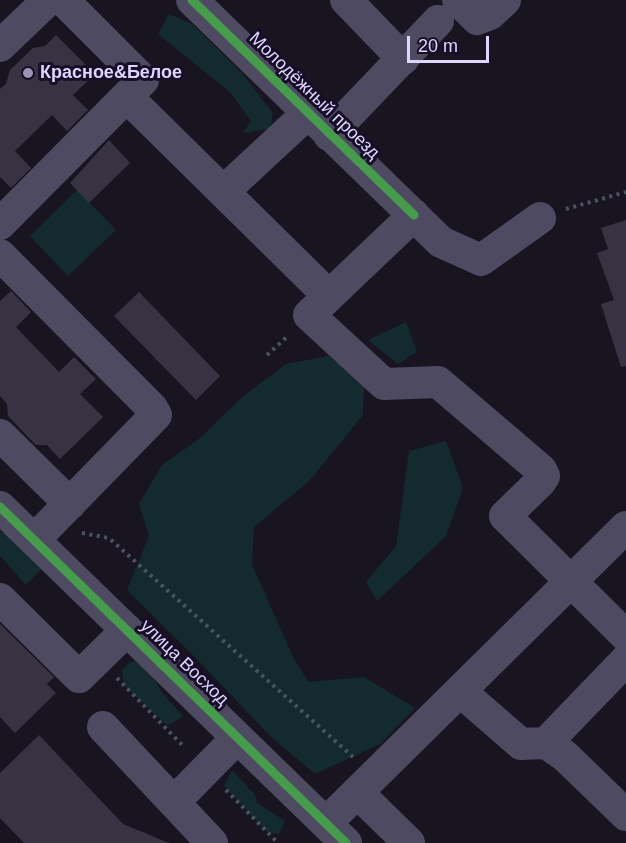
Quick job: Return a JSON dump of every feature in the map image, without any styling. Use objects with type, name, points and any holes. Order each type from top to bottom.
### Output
[{"type":"street","points":[[0,46],[48,0]]},
{"type":"street","points":[[0,224],[144,80],[63,0]]},
{"type":"street","name":"Молодёжный проезд","points":[[192,0],[441,242],[481,260],[540,218]]},
{"type":"street","points":[[346,0],[403,59]]},
{"type":"street","points":[[224,191],[318,124],[403,59],[448,10],[477,19],[490,14],[505,0]]},
{"type":"street","points":[[127,97],[329,296]]},
{"type":"street","points":[[414,215],[309,315],[384,384],[438,382],[541,470],[544,476],[540,482],[505,516],[626,636]]},
{"type":"street","points":[[0,255],[152,408],[156,415],[41,533]]},
{"type":"street","points":[[0,435],[70,504]]},
{"type":"street","name":"улица Восход","points":[[0,507],[41,533],[127,630],[335,833]]},
{"type":"street","points":[[335,833],[365,784],[572,582],[626,526]]},
{"type":"street","points":[[0,599],[79,677],[127,630]]},
{"type":"street","points":[[546,743],[626,660]]},
{"type":"street","points":[[460,692],[520,744],[546,743],[565,756],[626,815]]},
{"type":"street","points":[[103,727],[212,843]]},
{"type":"street","points":[[174,802],[237,738]]},
{"type":"street","points":[[365,784],[409,843]]},
{"type":"path","points":[[540,218],[580,204],[626,192]]},
{"type":"path","points":[[41,533],[109,538],[365,784]]},
{"type":"green space","points":[[169,14],[192,24],[241,72],[273,113],[270,129],[243,133],[251,121],[230,92],[158,34]]},
{"type":"green space","points":[[77,190],[116,230],[68,276],[30,236]]},
{"type":"green space","points":[[406,322],[417,352],[398,364],[368,340]]},
{"type":"green space","points":[[329,356],[364,384],[363,415],[310,480],[254,527],[252,565],[295,661],[309,682],[364,677],[415,708],[380,744],[315,774],[270,736],[127,590],[149,536],[139,504],[162,465],[199,439],[241,398],[286,364]]},
{"type":"green space","points":[[446,441],[463,488],[446,536],[377,601],[366,582],[396,546],[409,451]]},
{"type":"green space","points":[[0,532],[14,536],[43,567],[26,585],[0,556]]},
{"type":"green space","points":[[143,660],[163,694],[183,716],[168,726],[124,686],[122,670],[130,662]]},
{"type":"green space","points":[[232,770],[255,795],[257,803],[285,821],[279,834],[267,832],[224,786]]},
{"type":"building","points":[[56,35],[95,74],[73,95],[88,110],[67,131],[52,115],[15,151],[31,168],[11,188],[0,177],[0,89],[6,84],[10,70],[33,48],[45,46]]},
{"type":"building","points":[[109,140],[130,163],[89,203],[70,183]]},
{"type":"building","points":[[626,220],[626,366],[621,367],[601,304],[614,300],[597,253],[608,249],[601,228]]},
{"type":"building","points":[[11,291],[31,312],[16,327],[59,372],[74,357],[96,379],[80,394],[103,417],[60,459],[47,445],[36,445],[8,416],[7,404],[0,396],[0,301]]},
{"type":"building","points":[[139,292],[220,376],[196,400],[114,316]]},
{"type":"building","points":[[0,624],[54,677],[47,684],[56,693],[15,733],[0,717]]},
{"type":"building","points":[[39,735],[123,824],[169,843],[24,843],[0,818],[0,773]]},
{"type":"cycle path","points":[[192,0],[414,215]]},
{"type":"cycle path","points":[[0,507],[346,843]]},
{"type":"place","name":"Красное&Белое","points":[[28,73]]}]
